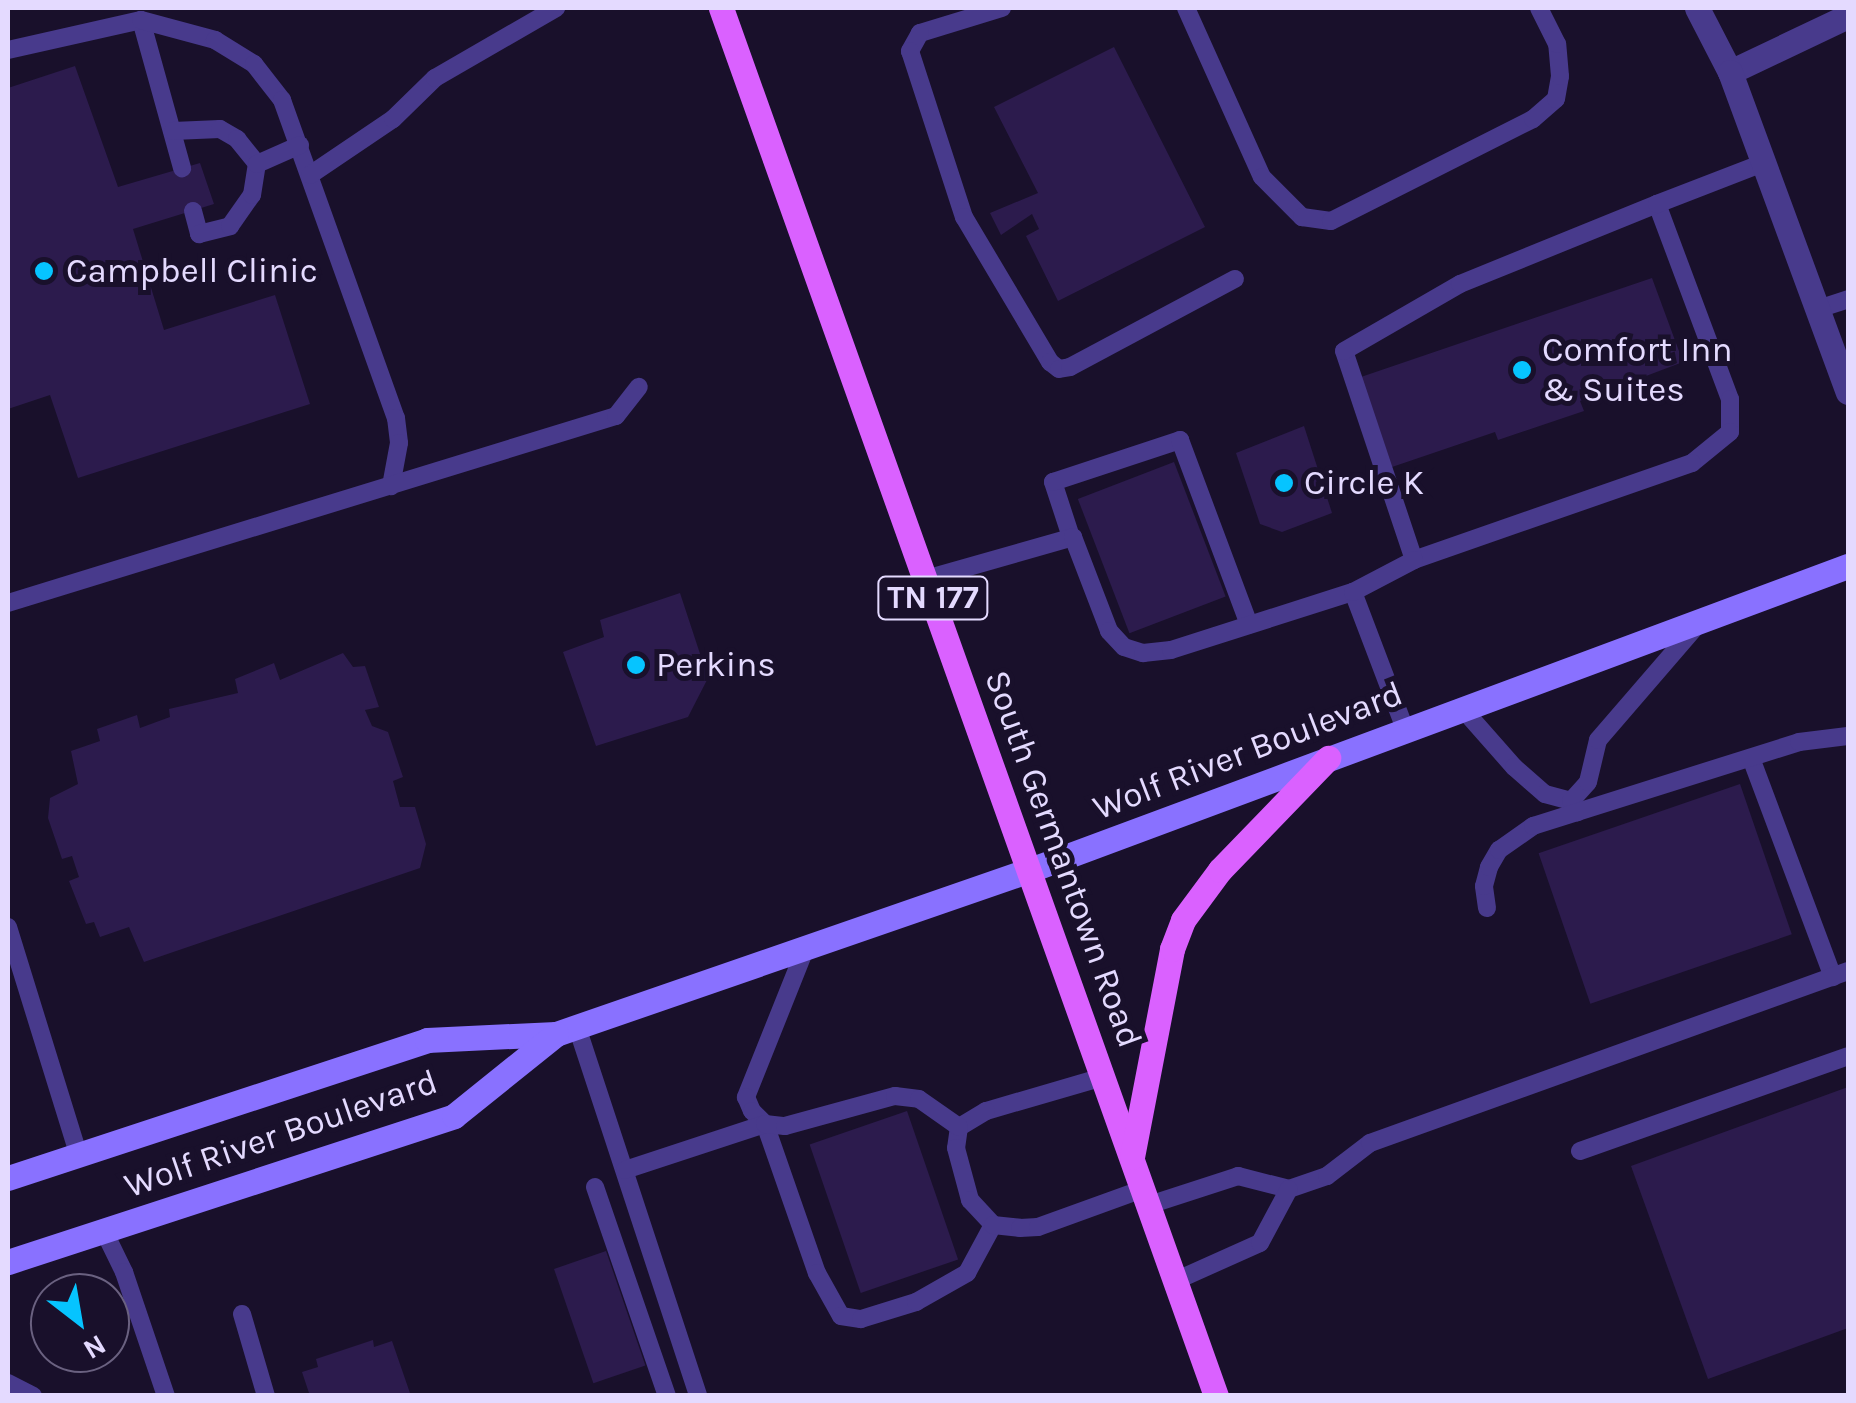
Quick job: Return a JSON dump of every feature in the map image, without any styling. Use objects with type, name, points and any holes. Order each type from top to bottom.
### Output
[{"type":"main road","name":"South Germantown Road","points":[[721,8],[1216,1396]]},
{"type":"main road","name":"Wolf River Boulevard","points":[[8,1178],[427,1040],[566,1031],[1030,870],[1848,566]]},
{"type":"main road","points":[[1132,1157],[1172,949],[1184,920],[1220,870],[1328,758]]},
{"type":"main road","name":"Wolf River Boulevard","points":[[8,1262],[454,1116],[566,1031]]},
{"type":"street","points":[[1697,8],[1730,72],[1848,392]]},
{"type":"street","points":[[1730,72],[1848,16]]},
{"type":"lane","points":[[310,175],[393,119],[434,78],[556,8]]},
{"type":"lane","points":[[1002,8],[920,33],[910,51],[964,217],[1050,362],[1059,368],[1070,367],[1235,279]]},
{"type":"lane","points":[[1186,8],[1262,177],[1302,217],[1331,221],[1532,119],[1556,99],[1557,44],[1539,8]]},
{"type":"lane","points":[[8,50],[142,20],[216,40],[254,64],[282,100],[396,418],[399,444],[391,486]]},
{"type":"lane","points":[[142,20],[182,168]]},
{"type":"lane","points":[[173,131],[220,130],[237,139],[256,164],[252,195],[230,226],[199,234],[193,211]]},
{"type":"lane","points":[[256,164],[300,145]]},
{"type":"lane","points":[[1414,560],[1344,352],[1460,284],[1763,163]]},
{"type":"lane","points":[[1249,625],[1180,440],[1053,482],[1109,631],[1124,647],[1143,653],[1171,650],[1353,592],[1414,560],[1692,463],[1730,432],[1730,399],[1658,204]]},
{"type":"lane","points":[[1818,309],[1848,299]]},
{"type":"lane","points":[[8,603],[616,416],[639,387]]},
{"type":"lane","points":[[926,579],[1071,537]]},
{"type":"lane","points":[[1353,592],[1405,729]]},
{"type":"lane","points":[[1574,807],[1588,782],[1598,740],[1702,620]]},
{"type":"lane","points":[[1462,708],[1544,794],[1574,807]]},
{"type":"lane","points":[[1487,908],[1484,886],[1499,850],[1533,826],[1574,807],[1800,742],[1848,736]]},
{"type":"lane","points":[[1103,1077],[986,1111],[960,1127],[956,1148],[970,1200],[993,1225],[1038,1227],[1238,1176],[1290,1189],[1327,1176],[1370,1143],[1841,974],[1750,758]]},
{"type":"lane","points":[[8,926],[11,953],[78,1153]]},
{"type":"lane","points":[[806,948],[746,1096],[752,1112],[764,1124],[817,1273],[841,1316],[861,1320],[916,1302],[968,1273],[993,1225]]},
{"type":"lane","points":[[566,1031],[625,1170],[698,1396]]},
{"type":"lane","points":[[1580,1151],[1848,1056]]},
{"type":"lane","points":[[625,1170],[764,1124],[784,1126],[895,1096],[919,1100],[960,1127]]},
{"type":"lane","points":[[596,1187],[667,1396]]},
{"type":"lane","points":[[1175,1281],[1260,1242],[1290,1189]]},
{"type":"lane","points":[[104,1231],[124,1272],[166,1396]]},
{"type":"lane","points":[[242,1314],[266,1396]]},
{"type":"lane","points":[[8,1383],[33,1396]]},
{"type":"building","points":[[1114,47],[1205,227],[1058,301],[1026,236],[1039,229],[1032,214],[1001,235],[990,213],[1038,193],[994,107]]},
{"type":"building","points":[[75,66],[118,187],[200,163],[214,204],[133,229],[164,330],[275,295],[310,404],[78,478],[50,395],[8,409],[8,88]]},
{"type":"building","name":"Comfort Inn & Suites","points":[[1652,278],[1683,362],[1580,401],[1584,411],[1498,440],[1495,432],[1392,467],[1358,378]]},
{"type":"building","name":"Circle K","points":[[1304,426],[1332,513],[1282,532],[1260,524],[1236,453]]},
{"type":"building","points":[[1174,462],[1226,596],[1129,633],[1078,499]]},
{"type":"building","name":"Perkins","points":[[680,593],[708,678],[688,717],[596,746],[563,652],[604,637],[600,620]]},
{"type":"building","points":[[343,653],[353,667],[365,666],[379,707],[365,710],[372,726],[388,732],[403,777],[393,781],[400,807],[415,807],[426,844],[420,868],[144,962],[129,927],[100,937],[94,922],[86,924],[69,881],[79,877],[72,856],[62,859],[48,818],[50,798],[78,784],[71,751],[100,741],[97,729],[137,715],[140,728],[170,717],[169,709],[238,693],[235,679],[274,663],[280,680]]},
{"type":"building","points":[[1740,784],[1792,934],[1590,1004],[1539,853]]},
{"type":"building","points":[[1848,1087],[1848,1328],[1708,1379],[1631,1166]]},
{"type":"building","points":[[907,1111],[958,1259],[861,1293],[810,1145]]},
{"type":"building","points":[[606,1251],[645,1365],[593,1383],[554,1269]]},
{"type":"building","points":[[373,1340],[374,1347],[392,1341],[411,1396],[310,1396],[302,1372],[318,1367],[316,1359]]},
{"type":"place","name":"Campbell Clinic","points":[[44,271]]},
{"type":"place","name":"Comfort Inn & Suites","points":[[1522,370]]},
{"type":"place","name":"Circle K","points":[[1284,483]]},
{"type":"place","name":"Perkins","points":[[636,665]]}]
